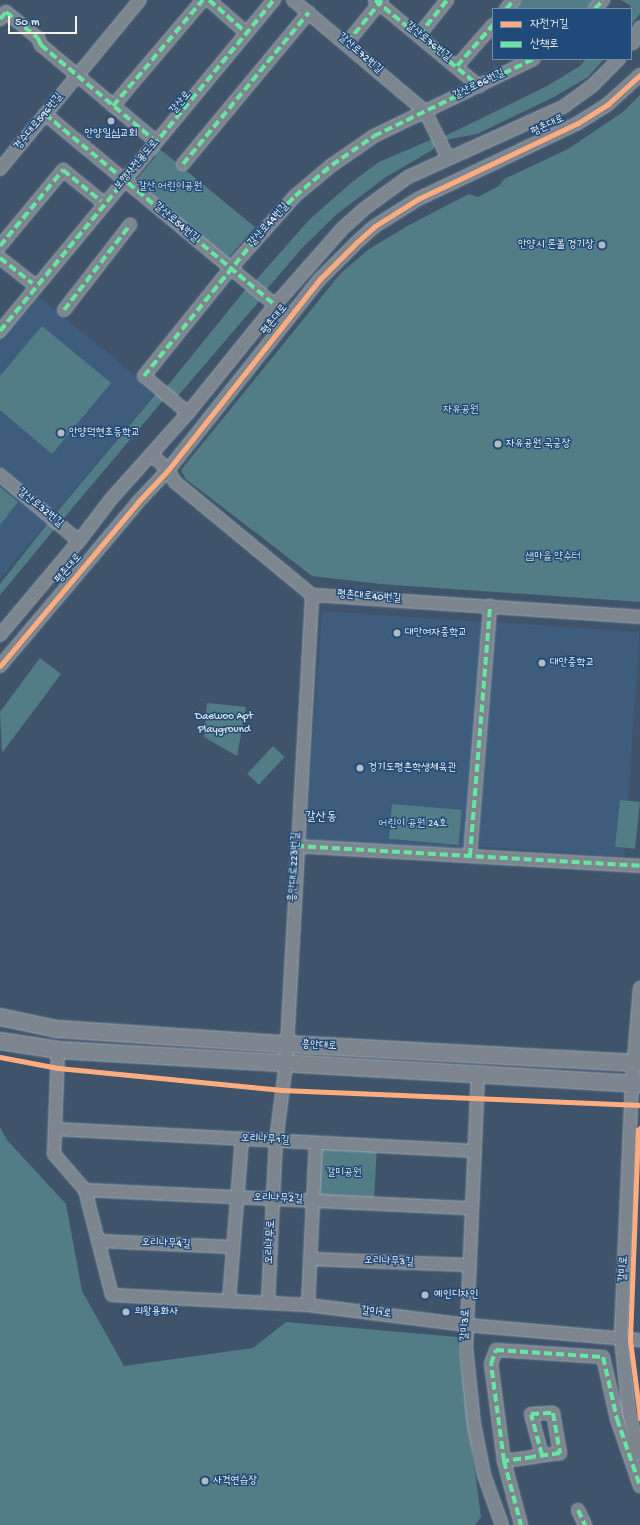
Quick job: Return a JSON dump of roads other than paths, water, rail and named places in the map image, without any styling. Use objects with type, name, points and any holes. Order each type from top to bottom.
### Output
[{"type":"main road","name":"흥안대로","points":[[0,1017],[57,1029],[319,1046],[637,1063]]},
{"type":"main road","name":"흥안대로","points":[[0,1041],[58,1050],[478,1073],[636,1084]]},
{"type":"main road","points":[[318,1064],[319,1046]]},
{"type":"street","name":"경수대로596번길","points":[[0,169],[140,0]]},
{"type":"street","points":[[113,106],[203,0]]},
{"type":"street","points":[[209,0],[242,29]]},
{"type":"street","name":"갈산로","points":[[0,322],[266,0]]},
{"type":"street","name":"보행자전용도로","points":[[0,331],[274,0]]},
{"type":"street","name":"갈산로72번길","points":[[293,0],[347,43],[425,111]]},
{"type":"street","points":[[419,35],[447,0]]},
{"type":"street","points":[[507,8],[514,0]]},
{"type":"street","points":[[597,8],[603,0]]},
{"type":"street","points":[[347,43],[379,1]]},
{"type":"street","name":"갈산로76번길","points":[[379,1],[479,86]]},
{"type":"street","points":[[183,164],[309,12]]},
{"type":"street","points":[[3,15],[38,38],[41,45],[152,138]]},
{"type":"street","points":[[457,66],[492,26]]},
{"type":"street","points":[[635,41],[640,28]]},
{"type":"street","name":"갈산로86번길","points":[[425,111],[530,60]]},
{"type":"street","name":"평촌대로","points":[[0,635],[79,542],[112,498],[188,413],[275,305],[343,228],[364,209],[408,177],[563,107],[592,86],[618,60]]},
{"type":"street","name":"평촌대로","points":[[0,666],[138,502],[168,470],[320,279],[375,226],[418,199],[578,123],[608,104],[640,75]]},
{"type":"street","points":[[425,111],[448,158]]},
{"type":"street","name":"갈산로44번길","points":[[188,413],[144,376],[230,268],[295,196],[332,164],[374,136],[425,111]]},
{"type":"street","points":[[45,114],[121,177]]},
{"type":"street","points":[[1,242],[63,170],[101,201]]},
{"type":"street","name":"갈산로54번길","points":[[121,177],[275,305]]},
{"type":"street","points":[[64,310],[130,225]]},
{"type":"street","points":[[0,258],[32,283]]},
{"type":"street","points":[[152,455],[168,470],[175,482],[312,595]]},
{"type":"street","name":"갈산로32번길","points":[[0,475],[79,542]]},
{"type":"street","name":"평촌대로40번길","points":[[312,595],[490,606],[640,618]]},
{"type":"street","name":"흥안대로223번길","points":[[286,1063],[296,846],[312,595]]},
{"type":"street","points":[[470,856],[490,606]]},
{"type":"street","points":[[296,846],[640,866]]},
{"type":"street","name":"갈미로","points":[[640,988],[621,1339],[629,1413],[640,1454]]},
{"type":"street","points":[[58,1050],[54,1154],[86,1190],[98,1241]]},
{"type":"street","name":"오리나무로","points":[[268,1302],[276,1141],[286,1063]]},
{"type":"street","name":"갈미3로","points":[[478,1073],[468,1265],[466,1347],[474,1424],[484,1475],[502,1525]]},
{"type":"street","name":"오리나무1길","points":[[55,1129],[474,1151]]},
{"type":"street","points":[[229,1300],[239,1198],[242,1139]]},
{"type":"street","points":[[308,1305],[316,1143]]},
{"type":"street","name":"오리나무2길","points":[[86,1190],[471,1208]]},
{"type":"street","name":"갈미1로","points":[[98,1241],[112,1295],[308,1305],[467,1325],[640,1340]]},
{"type":"street","name":"오리나무4길","points":[[98,1241],[233,1247]]},
{"type":"street","name":"오리나무3길","points":[[310,1259],[468,1265]]},
{"type":"street","points":[[521,1525],[504,1461],[491,1371],[491,1364],[496,1350],[603,1357],[619,1426],[640,1486]]},
{"type":"street","points":[[504,1461],[542,1456]]},
{"type":"street","points":[[578,1510],[585,1525]]},
{"type":"place","name":"안양일심교회","points":[[111,121]]},
{"type":"place","name":"안양시 론볼 경기장","points":[[602,245]]},
{"type":"place","name":"안양덕현초등학교","points":[[61,433]]},
{"type":"place","name":"자유공원 국궁장","points":[[498,444]]},
{"type":"place","name":"대안여자중학교","points":[[397,633]]},
{"type":"place","name":"대안중학교","points":[[542,663]]},
{"type":"place","name":"경기도평촌학생체육관","points":[[360,768]]},
{"type":"place","name":"예인디자인","points":[[425,1295]]},
{"type":"place","name":"의왕용화사","points":[[126,1312]]},
{"type":"place","name":"사격연습장","points":[[205,1481]]},
{"type":"district","name":"갈산동","points":[[321,818]]},
{"type":"park label","name":"갈산 어린이공원","points":[[170,187]]},
{"type":"park label","name":"자유공원","points":[[461,410]]},
{"type":"park label","name":"샘마을 약수터","points":[[553,557]]},
{"type":"park label","name":"Daewoo Apt Playground","points":[[224,724]]},
{"type":"park label","name":"어린이 공원 24호","points":[[413,824]]},
{"type":"park label","name":"갈미공원","points":[[344,1173]]}]
